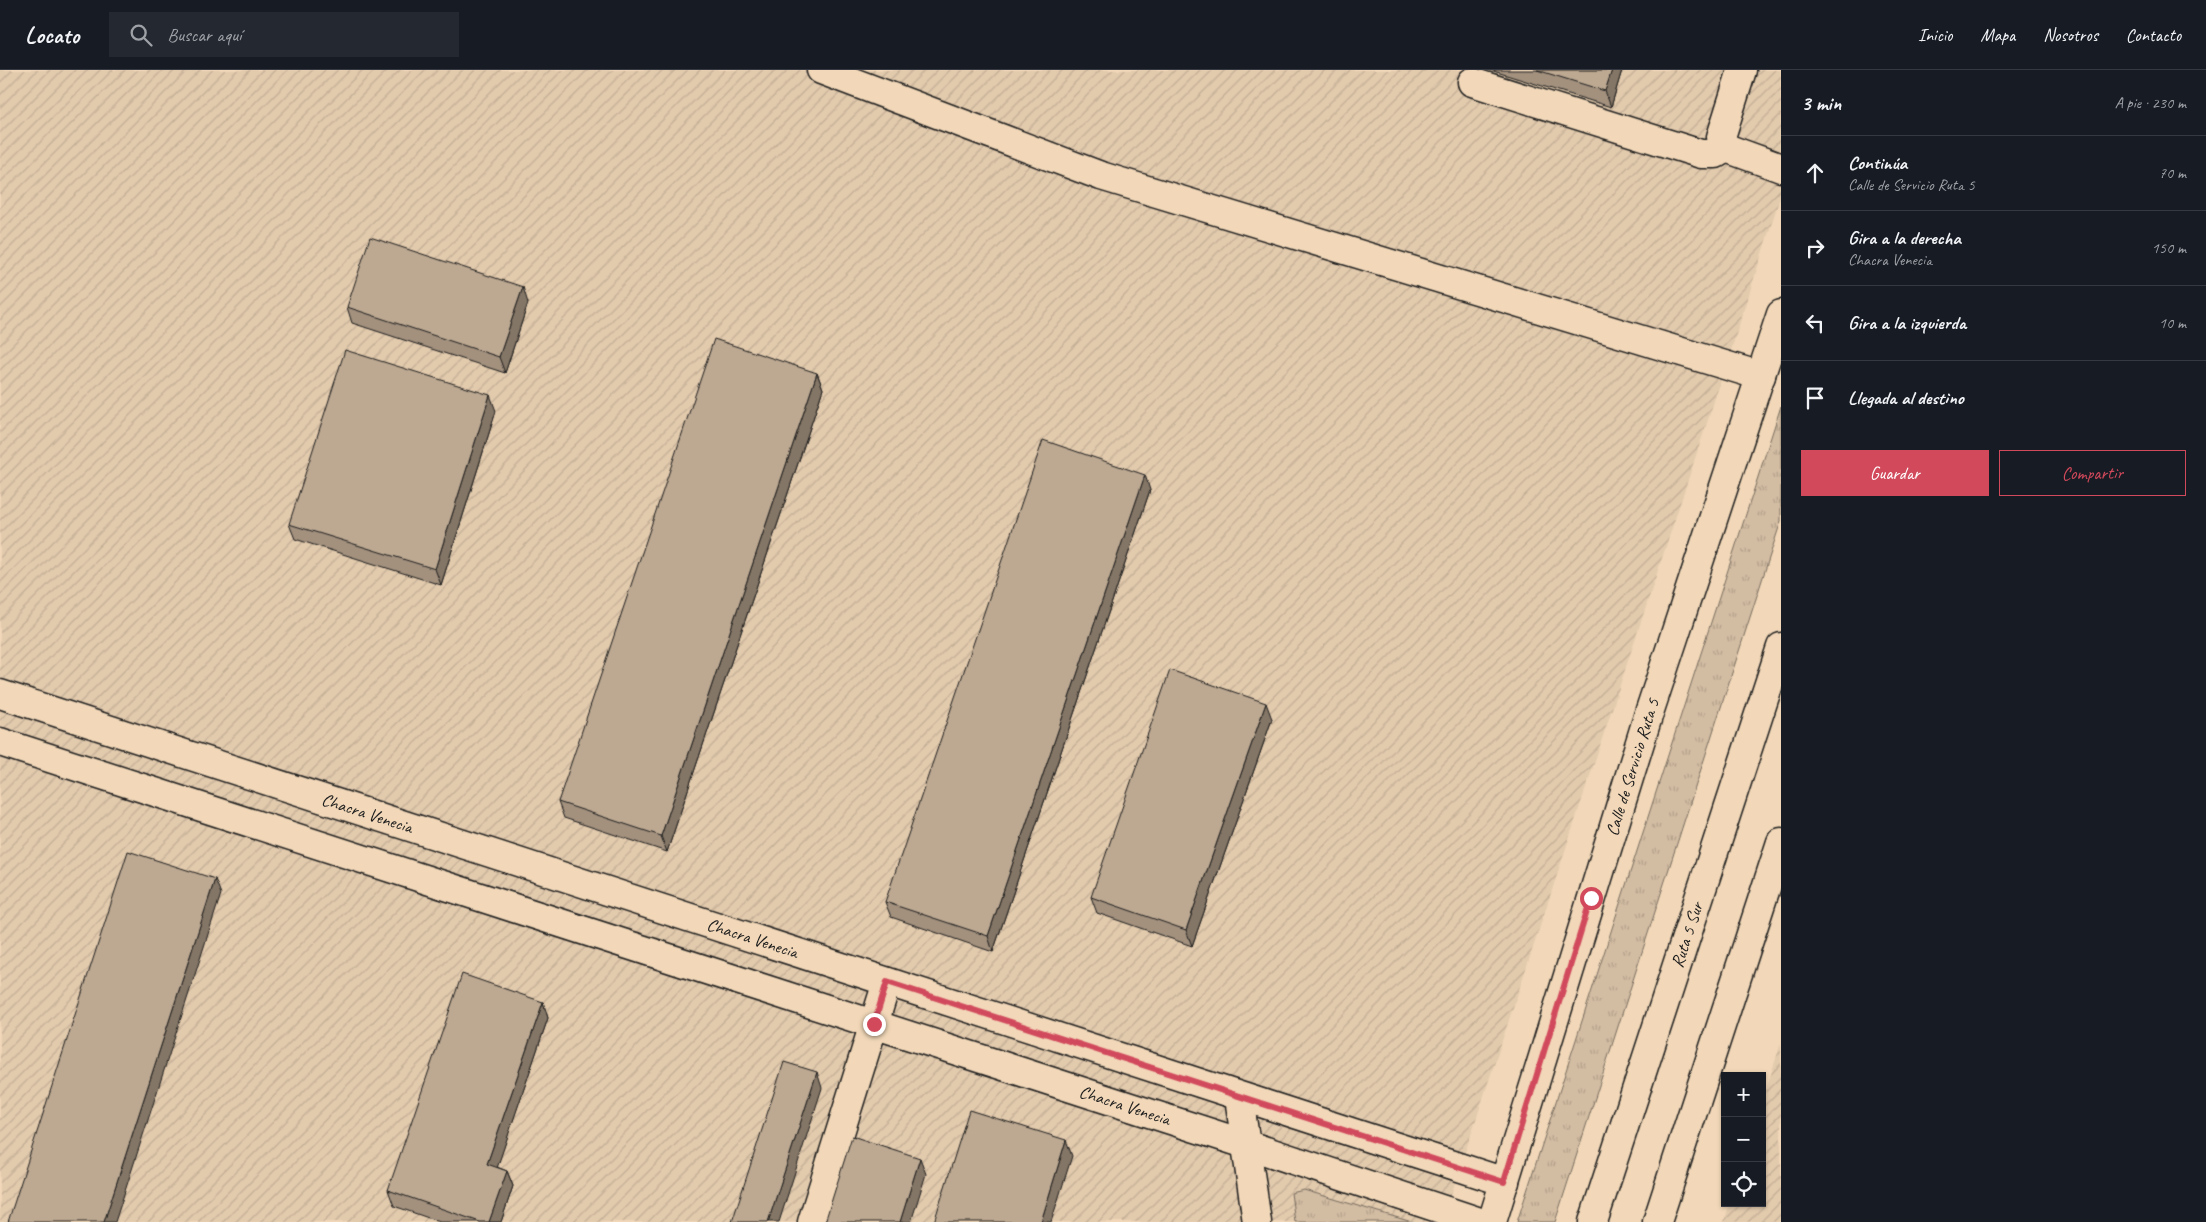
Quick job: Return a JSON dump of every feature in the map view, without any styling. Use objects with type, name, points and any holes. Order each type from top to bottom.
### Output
[{"type":"main road","points":[[821,70],[1101,176],[1761,376]]},
{"type":"main road","points":[[1742,70],[1721,137],[1726,148],[1781,168]]},
{"type":"main road","points":[[1472,82],[1701,154],[1716,154],[1726,148]]},
{"type":"main road","name":"Calle de Servicio Ruta 5","points":[[1492,1222],[1649,713],[1781,314]]},
{"type":"main road","name":"Ruta 5 Sur","points":[[1594,1222],[1781,646]]},
{"type":"main road","name":"Chacra Venecia","points":[[0,694],[1504,1182]]},
{"type":"main road","name":"Chacra Venecia","points":[[0,742],[1245,1144],[1480,1222]]},
{"type":"main road","points":[[1657,1222],[1781,842]]},
{"type":"main road","points":[[590,932],[605,891]]},
{"type":"main road","points":[[812,1222],[887,982]]},
{"type":"main road","points":[[1239,1097],[1257,1222]]},
{"type":"shaded area","points":[[0,70],[1781,70],[1781,194],[1442,1222],[0,1222]]},
{"type":"shaded area","points":[[1781,1043],[1781,1222],[1724,1222],[1729,1207],[1766,1207],[1766,1090]]},
{"type":"green space","points":[[1781,406],[1781,521],[1555,1222],[1517,1222]]},
{"type":"green space","points":[[1304,1190],[1412,1222],[1295,1222],[1291,1193]]},
{"type":"building","points":[[1537,70],[1612,70],[1605,91]]},
{"type":"building","points":[[370,237],[523,287],[499,357],[347,307]]},
{"type":"building","points":[[714,339],[817,373],[661,836],[558,802]]},
{"type":"building","points":[[345,350],[490,395],[435,569],[289,524]]},
{"type":"building","points":[[1043,440],[1145,475],[988,936],[885,902]]},
{"type":"building","points":[[1170,670],[1266,703],[1186,930],[1091,897]]},
{"type":"building","points":[[128,851],[215,879],[104,1222],[8,1222]]},
{"type":"building","points":[[462,974],[543,1002],[487,1164],[507,1171],[489,1222],[480,1222],[388,1190]]},
{"type":"building","points":[[784,1062],[817,1072],[768,1222],[732,1222]]},
{"type":"building","points":[[969,1110],[1066,1140],[1041,1222],[934,1222]]},
{"type":"building","points":[[852,1136],[920,1158],[900,1222],[825,1222]]},
{"type":"route","points":[[874,1024],[887,982],[1504,1182],[1591,898]]}]
